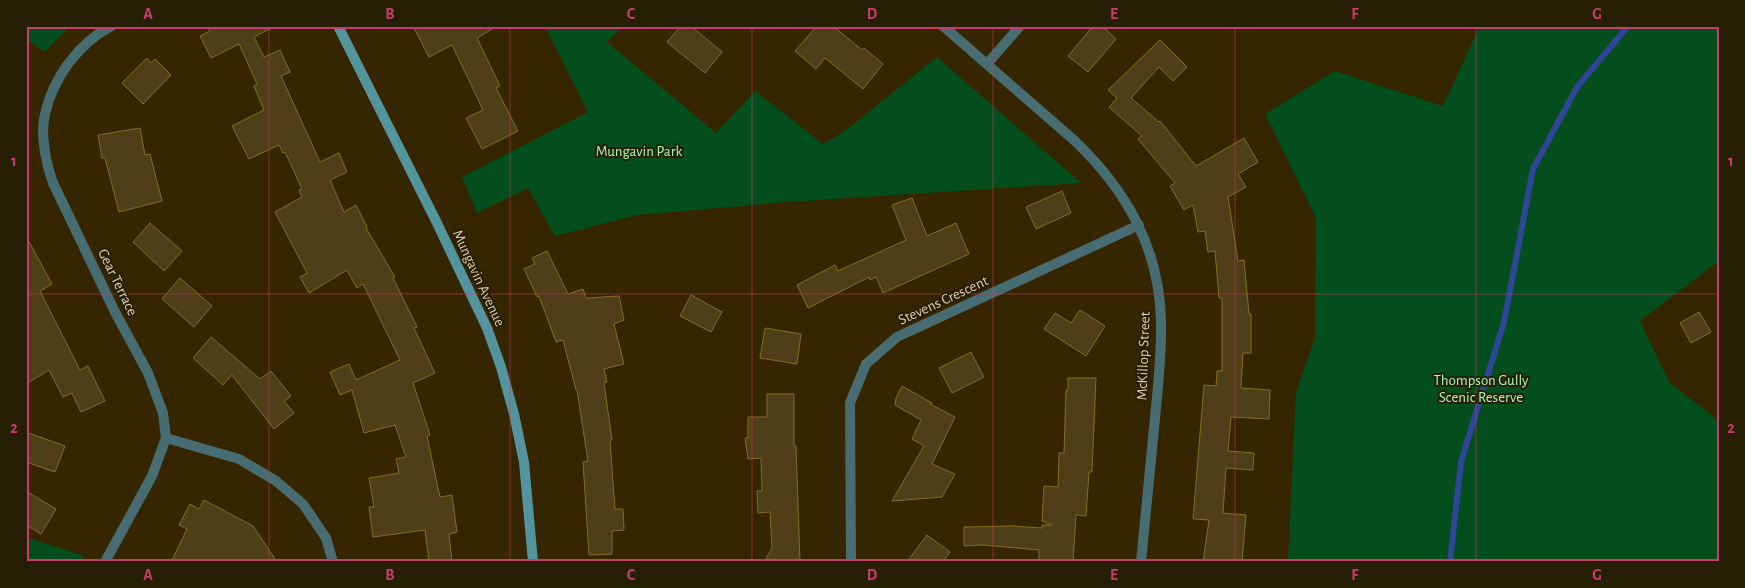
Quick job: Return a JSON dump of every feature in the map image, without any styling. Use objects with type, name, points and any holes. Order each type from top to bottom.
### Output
[{"type":"main road","name":"Mungavin Avenue","points":[[338,26],[483,319],[501,367],[514,414],[524,462],[533,562]]},
{"type":"street","name":"Gear Terrace","points":[[105,562],[152,476],[166,438],[163,413],[148,373],[111,304],[53,183],[46,162],[44,115],[62,70],[80,50],[111,26]]},
{"type":"street","name":"McKillop Street","points":[[943,26],[1092,157],[1106,172],[1124,198],[1139,226],[1158,285],[1162,319],[1161,354],[1141,562]]},
{"type":"street","points":[[988,64],[1020,26]]},
{"type":"street","name":"Stevens Crescent","points":[[851,562],[850,403],[866,364],[897,337],[1139,226]]},
{"type":"street","points":[[166,438],[239,459],[276,481],[303,504],[326,538],[333,562]]},
{"type":"green space","points":[[26,26],[70,26],[45,52],[26,39]]},
{"type":"green space","name":"Mungavin Park","points":[[545,26],[623,26],[607,42],[716,133],[755,91],[823,144],[845,131],[937,57],[1081,183],[787,202],[637,215],[555,236],[528,188],[477,213],[462,177],[588,112]]},
{"type":"green space","name":"Thompson Gully Scenic Reserve","points":[[1480,26],[1719,26],[1719,261],[1640,321],[1669,382],[1719,421],[1719,562],[1288,562],[1296,392],[1315,338],[1316,218],[1265,114],[1335,71],[1443,106]]},
{"type":"green space","points":[[26,537],[84,556],[81,562],[26,562]]},
{"type":"building","points":[[207,26],[275,26],[254,37],[264,57],[280,50],[290,72],[281,76],[320,162],[339,153],[347,172],[330,180],[344,212],[356,205],[366,228],[395,277],[393,278],[417,327],[414,328],[435,373],[413,383],[430,435],[427,436],[440,497],[452,495],[457,532],[449,534],[452,562],[429,562],[425,530],[373,537],[369,507],[374,507],[369,478],[399,473],[396,459],[406,457],[395,425],[364,433],[352,390],[340,395],[330,372],[349,364],[356,380],[400,360],[363,284],[357,288],[347,270],[309,293],[300,277],[307,273],[275,212],[302,197],[299,190],[302,189],[285,152],[283,153],[279,145],[249,159],[232,126],[264,110],[254,86],[257,84],[239,44],[211,58],[200,36],[210,31]]},
{"type":"building","points":[[413,26],[497,26],[477,38],[500,86],[496,88],[518,131],[482,149],[466,118],[483,110],[452,45],[429,57]]},
{"type":"building","points":[[681,26],[691,26],[722,52],[705,73],[667,42]]},
{"type":"building","points":[[817,26],[833,26],[862,50],[864,48],[883,64],[863,89],[825,58],[816,69],[795,51]]},
{"type":"building","points":[[1093,26],[1102,26],[1116,39],[1088,72],[1068,56]]},
{"type":"building","points":[[1160,40],[1187,67],[1173,81],[1159,67],[1131,98],[1160,121],[1196,166],[1244,138],[1258,162],[1238,174],[1246,187],[1228,197],[1238,261],[1244,260],[1249,314],[1251,314],[1251,353],[1243,353],[1241,388],[1270,390],[1269,419],[1231,417],[1228,451],[1254,453],[1253,470],[1226,468],[1223,513],[1246,515],[1242,562],[1203,562],[1209,520],[1193,519],[1204,385],[1216,386],[1217,371],[1222,371],[1222,298],[1219,298],[1215,251],[1208,252],[1205,231],[1198,232],[1193,205],[1184,210],[1170,186],[1175,183],[1138,139],[1142,136],[1109,107],[1117,98],[1108,90]]},
{"type":"building","points":[[147,58],[151,63],[155,59],[171,75],[143,104],[122,83]]},
{"type":"building","points":[[140,128],[145,155],[150,154],[162,201],[119,212],[105,158],[102,158],[98,135]]},
{"type":"building","points":[[1062,191],[1071,213],[1036,229],[1026,207]]},
{"type":"building","points":[[912,198],[927,236],[956,223],[969,254],[883,293],[876,277],[870,280],[869,277],[808,308],[797,285],[835,265],[838,271],[906,240],[892,205]]},
{"type":"building","points":[[150,223],[182,251],[164,271],[133,242]]},
{"type":"building","points":[[26,236],[52,284],[40,291],[80,370],[88,366],[105,401],[81,412],[72,393],[63,397],[49,370],[26,384]]},
{"type":"building","points":[[547,251],[568,294],[583,289],[586,298],[619,296],[624,320],[614,324],[624,364],[604,369],[607,382],[604,383],[612,440],[610,441],[615,509],[623,509],[624,530],[612,531],[612,554],[589,555],[583,462],[588,461],[577,390],[563,340],[556,342],[539,296],[537,297],[524,269],[535,264],[532,258]]},
{"type":"building","points":[[180,278],[212,306],[194,327],[162,299]]},
{"type":"building","points":[[691,295],[722,312],[711,332],[680,316]]},
{"type":"building","points":[[1080,310],[1105,326],[1086,356],[1044,329],[1055,313],[1071,323]]},
{"type":"building","points":[[1699,312],[1711,332],[1691,343],[1680,323]]},
{"type":"building","points":[[765,328],[801,334],[797,364],[760,358]]},
{"type":"building","points":[[211,337],[260,379],[271,371],[291,396],[284,401],[294,413],[274,429],[232,375],[223,385],[193,358]]},
{"type":"building","points":[[971,352],[984,377],[952,393],[939,368]]},
{"type":"building","points":[[1068,378],[1096,378],[1092,472],[1089,472],[1086,516],[1076,515],[1073,562],[1042,562],[1042,560],[1039,560],[1039,550],[983,545],[964,546],[964,527],[1012,526],[1042,528],[1042,525],[1052,525],[1042,521],[1044,486],[1058,487],[1059,453],[1064,453]]},
{"type":"building","points":[[902,386],[955,417],[932,464],[955,474],[942,497],[892,501],[924,446],[912,439],[921,420],[895,405]]},
{"type":"building","points":[[767,394],[794,394],[794,446],[796,446],[800,562],[764,562],[772,548],[770,512],[758,513],[757,491],[762,491],[761,458],[748,459],[745,438],[748,438],[748,417],[767,417]]},
{"type":"building","points":[[26,432],[65,446],[55,472],[26,462]]},
{"type":"building","points":[[26,491],[56,509],[41,534],[26,525]]},
{"type":"building","points":[[204,500],[253,526],[277,562],[171,562],[187,529],[179,525],[190,504],[199,509]]},
{"type":"building","points":[[927,535],[950,552],[943,562],[907,562]]},
{"type":"waterway","points":[[1450,562],[1461,462],[1504,322],[1533,169],[1577,87],[1628,26]]}]
